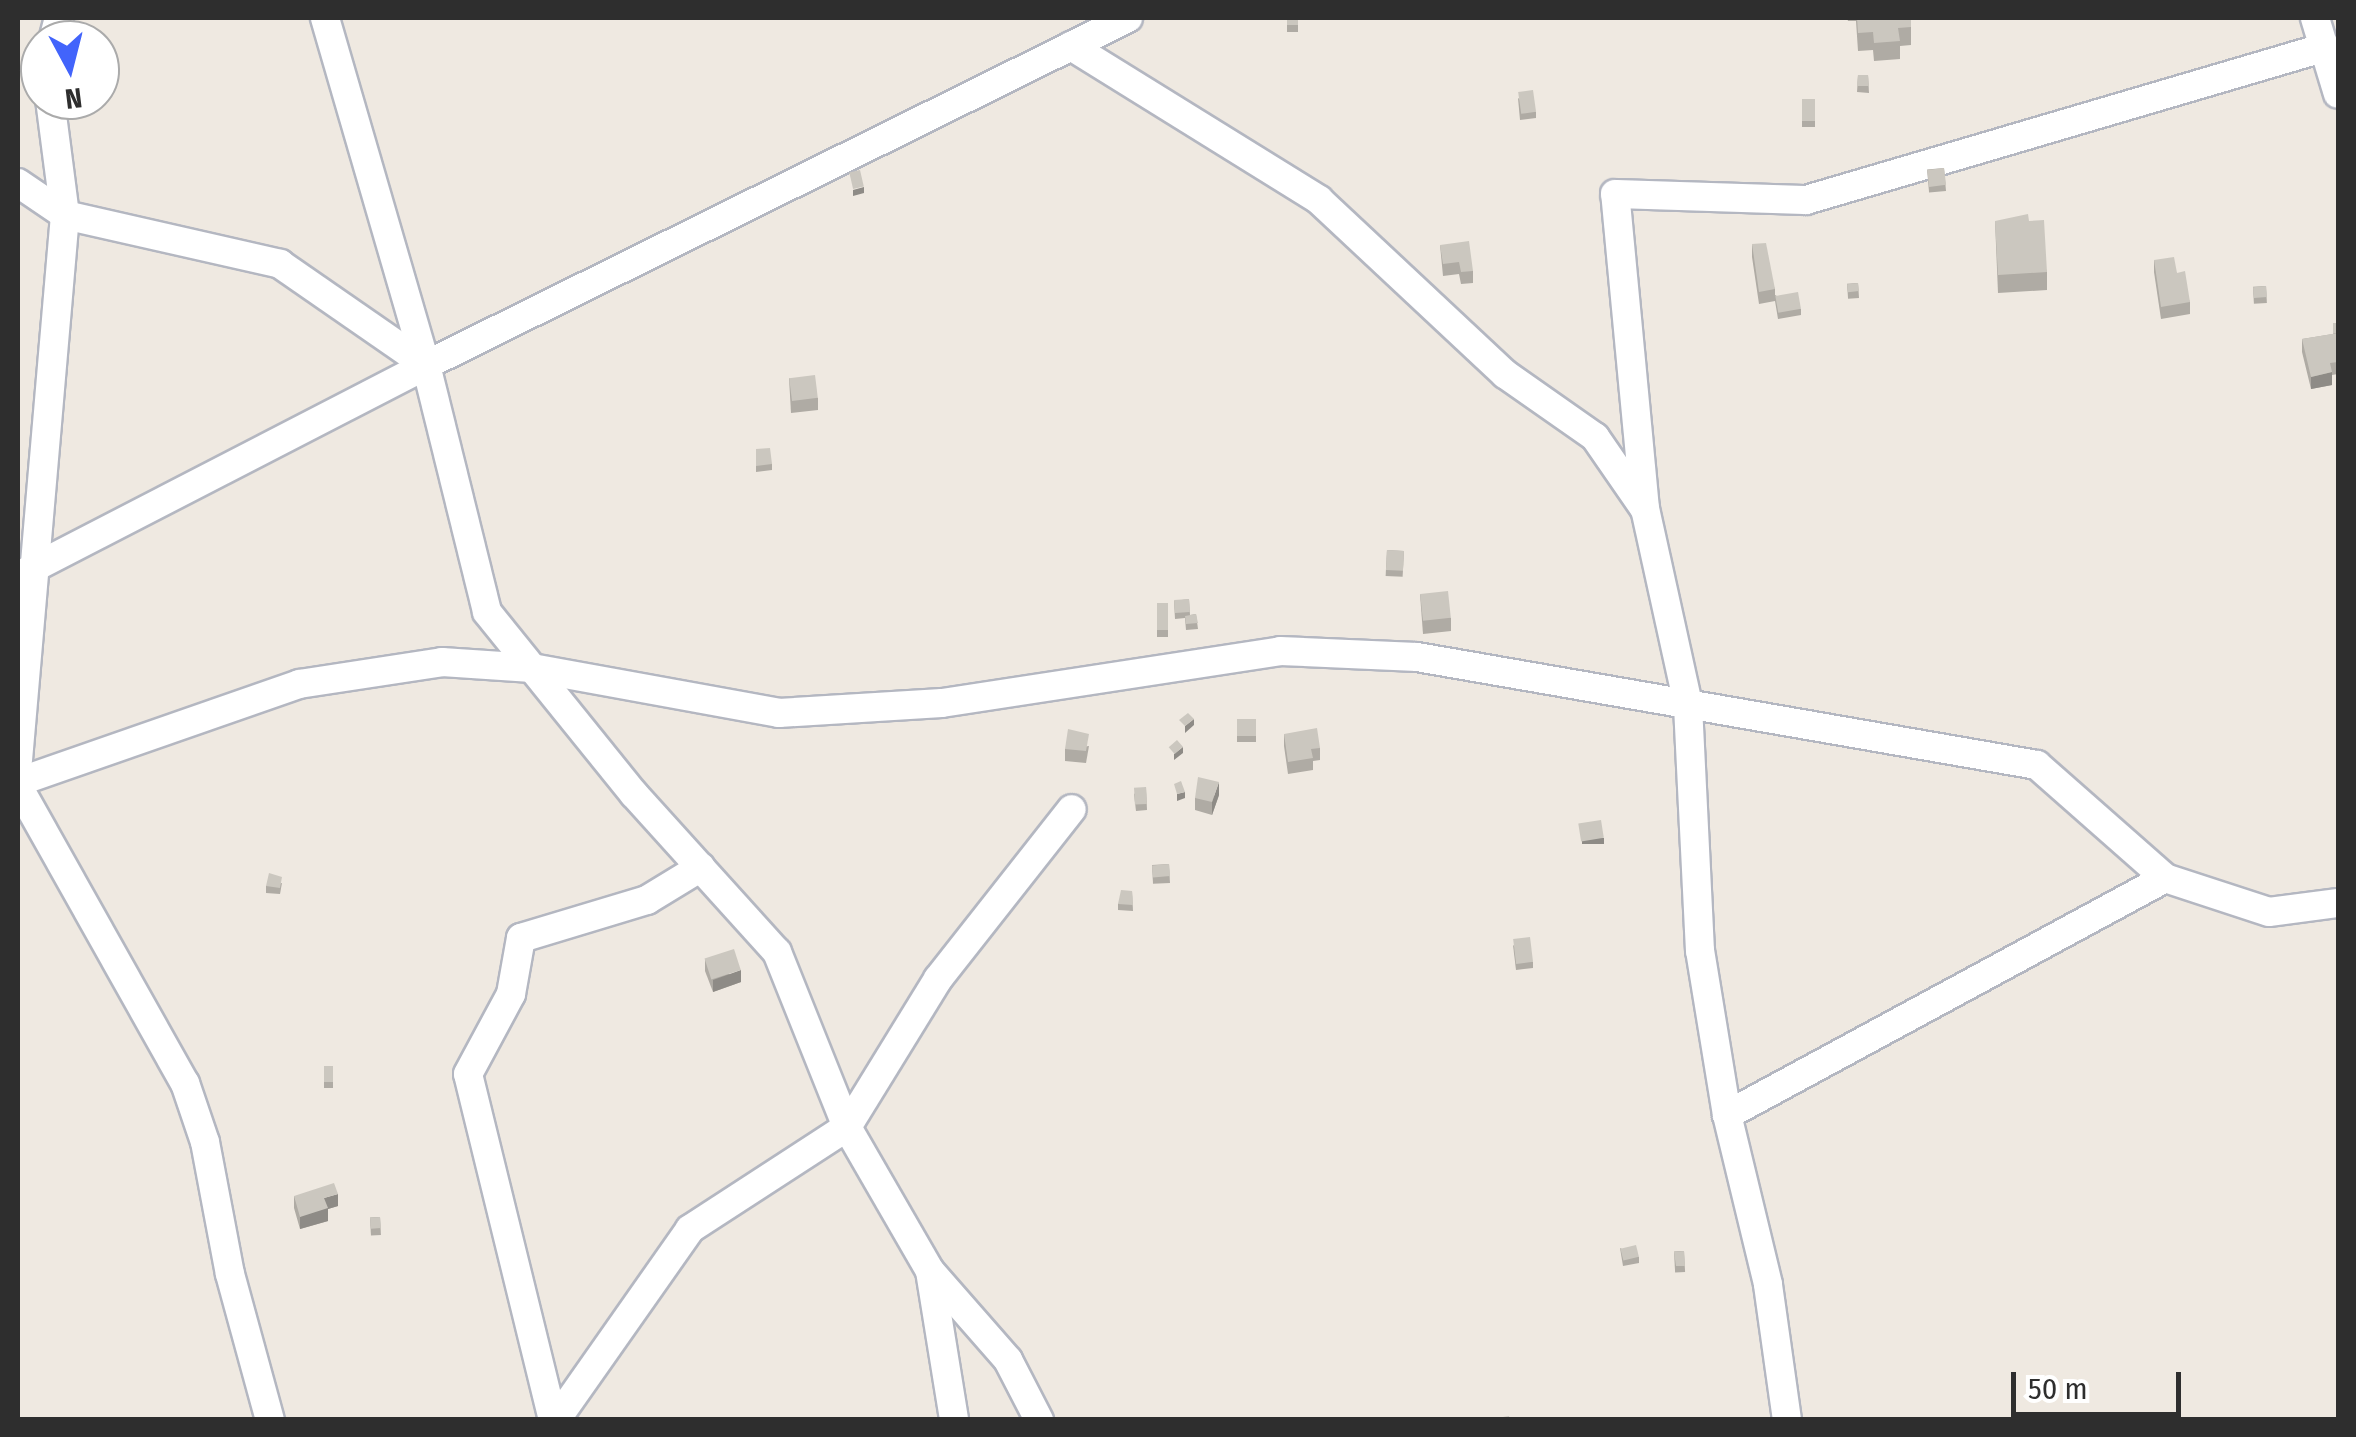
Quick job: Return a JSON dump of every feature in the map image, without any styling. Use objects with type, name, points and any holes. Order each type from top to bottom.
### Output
[{"type":"street","points":[[326,18],[426,364],[487,612],[777,952],[847,1127],[930,1271],[1008,1360],[1039,1420]]},
{"type":"street","points":[[24,572],[426,364],[1128,18]]},
{"type":"street","points":[[2315,18],[2338,94]]},
{"type":"street","points":[[1071,46],[1320,200],[1505,374],[1595,437],[1644,509]]},
{"type":"street","points":[[1787,1420],[1768,1284],[1727,1115],[1700,951],[1688,704],[1644,509],[1616,194],[1806,200],[2326,47]]},
{"type":"street","points":[[18,760],[24,572],[65,215],[53,120]]},
{"type":"street","points":[[18,184],[65,215],[280,264],[426,364]]},
{"type":"street","points":[[270,1420],[230,1274],[206,1142],[185,1083],[18,784],[298,684],[442,662],[532,668],[779,713],[942,703],[1280,651],[1416,657],[2037,765],[2164,878],[2268,912],[2338,903]]},
{"type":"street","points":[[554,1420],[690,1229],[847,1127],[938,979],[1072,809]]},
{"type":"street","points":[[554,1420],[468,1074],[511,994],[521,938],[648,900],[701,867]]},
{"type":"street","points":[[1727,1115],[2164,878]]},
{"type":"street","points":[[930,1271],[954,1420]]},
{"type":"building","points":[[1287,18],[1298,18],[1298,25],[1287,25]]},
{"type":"building","points":[[1857,18],[1911,18],[1911,27],[1898,28],[1900,41],[1874,43],[1873,32],[1858,33]]},
{"type":"building","points":[[1858,75],[1868,75],[1869,86],[1857,86]]},
{"type":"building","points":[[1533,90],[1536,112],[1521,114],[1518,92]]},
{"type":"building","points":[[1802,99],[1815,99],[1815,121],[1802,121]]},
{"type":"building","points":[[1944,168],[1946,185],[1929,187],[1927,170]]},
{"type":"building","points":[[860,170],[864,187],[853,189],[849,172]]},
{"type":"building","points":[[2028,214],[2029,221],[2044,220],[2047,272],[1998,275],[1995,221]]},
{"type":"building","points":[[1469,241],[1473,271],[1461,272],[1459,262],[1443,264],[1440,245]]},
{"type":"building","points":[[1766,243],[1775,289],[1759,292],[1752,244]]},
{"type":"building","points":[[2174,257],[2177,273],[2185,271],[2190,302],[2161,307],[2154,260]]},
{"type":"building","points":[[1858,283],[1859,291],[1848,292],[1847,284]]},
{"type":"building","points":[[2266,286],[2267,297],[2254,298],[2253,287]]},
{"type":"building","points":[[1798,292],[1801,309],[1778,313],[1775,296]]},
{"type":"building","points":[[2338,333],[2338,362],[2330,363],[2332,372],[2311,377],[2302,339]]},
{"type":"building","points":[[815,375],[818,398],[792,401],[789,378]]},
{"type":"building","points":[[770,448],[772,464],[756,466],[756,449]]},
{"type":"building","points":[[1387,550],[1404,551],[1403,571],[1386,570]]},
{"type":"building","points":[[1448,591],[1451,618],[1423,621],[1420,594]]},
{"type":"building","points":[[1189,599],[1190,612],[1175,613],[1174,600]]},
{"type":"building","points":[[1157,603],[1168,603],[1168,630],[1157,630]]},
{"type":"building","points":[[1196,614],[1198,623],[1186,624],[1185,616]]},
{"type":"building","points":[[1188,713],[1194,719],[1185,726],[1179,720]]},
{"type":"building","points":[[1237,719],[1256,719],[1256,736],[1237,736]]},
{"type":"building","points":[[1317,728],[1320,748],[1311,749],[1313,758],[1288,762],[1284,734]]},
{"type":"building","points":[[1068,729],[1089,734],[1086,751],[1065,749]]},
{"type":"building","points":[[1177,740],[1183,747],[1175,754],[1169,747]]},
{"type":"building","points":[[1198,777],[1219,782],[1212,802],[1195,798]]},
{"type":"building","points":[[1181,781],[1185,792],[1177,794],[1174,784]]},
{"type":"building","points":[[1146,787],[1147,804],[1135,805],[1134,788]]},
{"type":"building","points":[[1601,820],[1604,838],[1581,841],[1578,824]]},
{"type":"building","points":[[1169,864],[1170,876],[1153,877],[1152,865]]},
{"type":"building","points":[[269,873],[282,877],[280,888],[266,886]]},
{"type":"building","points":[[1121,890],[1132,891],[1133,905],[1118,904]]},
{"type":"building","points":[[1530,937],[1533,962],[1516,964],[1513,939]]},
{"type":"building","points":[[734,949],[741,970],[711,980],[705,959]]},
{"type":"building","points":[[324,1066],[333,1066],[333,1082],[324,1082]]},
{"type":"building","points":[[334,1183],[338,1194],[324,1198],[328,1208],[300,1217],[294,1196]]},
{"type":"building","points":[[380,1217],[381,1228],[371,1229],[370,1218]]},
{"type":"building","points":[[1636,1245],[1639,1257],[1623,1261],[1620,1249]]},
{"type":"building","points":[[1684,1251],[1685,1266],[1676,1266],[1674,1252]]}]
